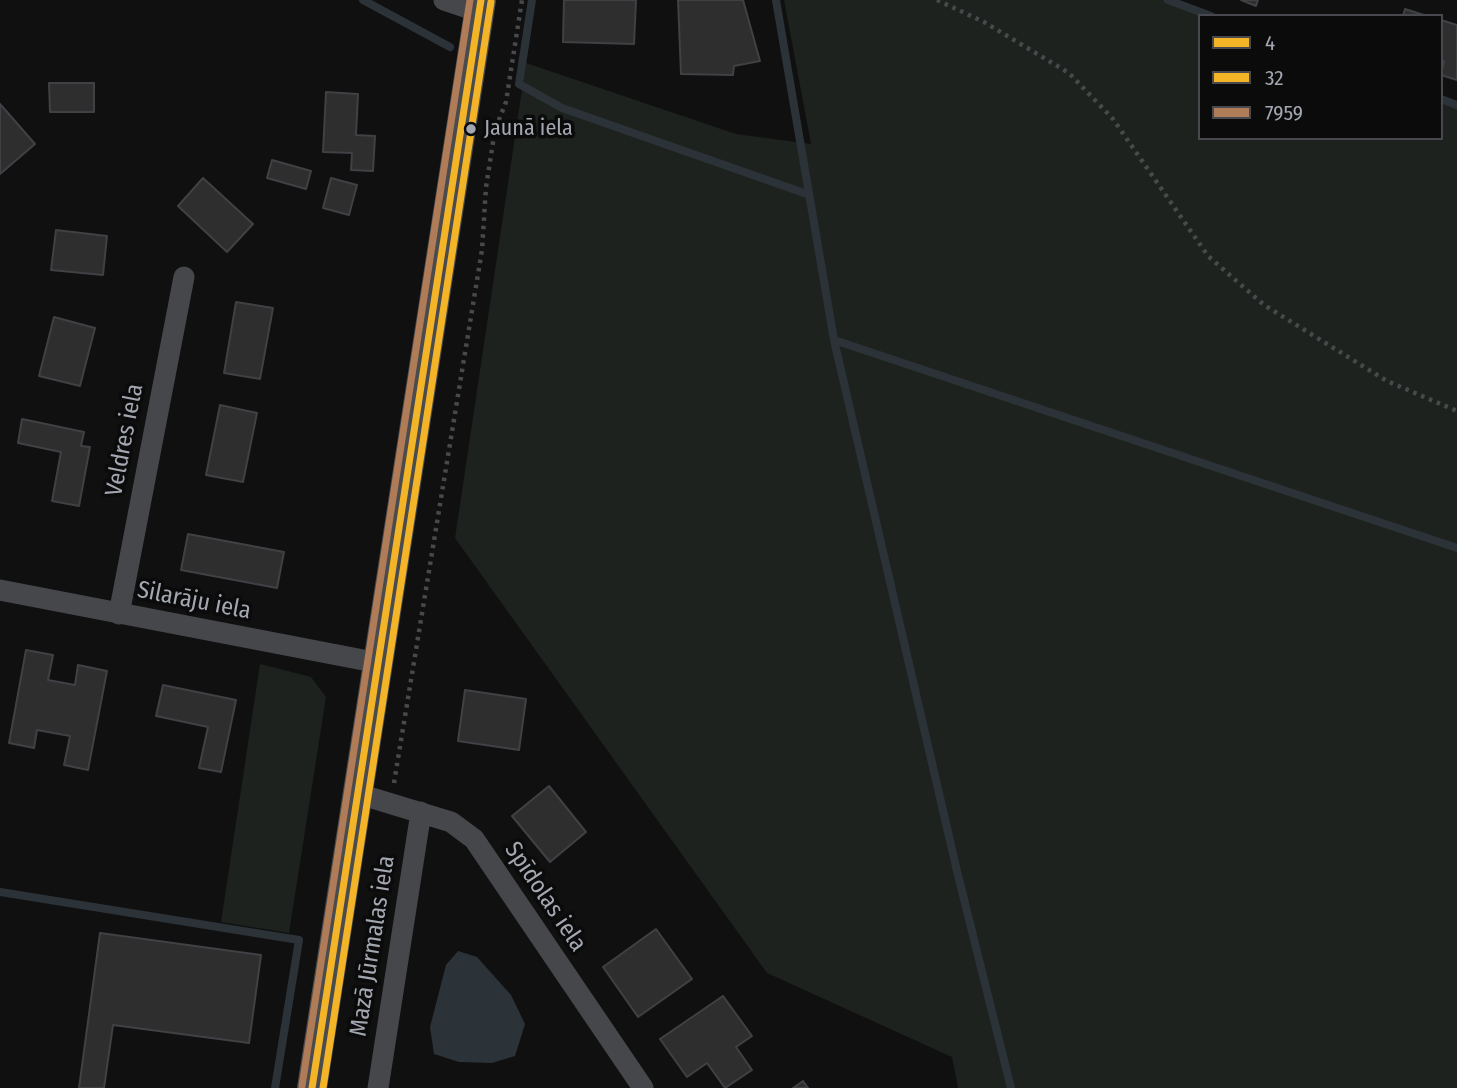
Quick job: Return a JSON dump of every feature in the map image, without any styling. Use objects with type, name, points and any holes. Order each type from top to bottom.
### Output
[{"type":"main road","points":[[312,1088],[481,6]]},
{"type":"street","points":[[444,0],[481,6]]},
{"type":"street","name":"Veldres iela","points":[[119,614],[184,277]]},
{"type":"street","name":"Silarāju iela","points":[[0,590],[379,663]]},
{"type":"street","name":"Spīdolas iela","points":[[359,794],[451,822],[474,839],[643,1088]]},
{"type":"street","name":"Mazā Jūrmalas iela","points":[[378,1088],[421,812]]},
{"type":"path","points":[[391,802],[482,250],[486,187],[495,130],[506,102],[522,0]]},
{"type":"path","points":[[937,0],[984,22],[1069,73],[1113,119],[1208,256],[1265,304],[1387,382],[1457,411]]},
{"type":"shaded area","points":[[784,0],[1168,0],[1206,14],[1198,14],[1198,140],[1443,140],[1443,100],[1457,105],[1457,1088],[958,1088],[952,1057],[767,973],[455,538],[526,63],[736,134],[811,144]]},
{"type":"shaded area","points":[[260,664],[311,677],[326,697],[289,933],[221,922]]},
{"type":"shaded area","points":[[458,951],[477,957],[511,995],[525,1024],[515,1056],[492,1063],[459,1062],[434,1054],[430,1027],[446,965]]},
{"type":"building","points":[[564,0],[636,0],[634,44],[563,42]]},
{"type":"building","points":[[678,0],[743,0],[760,61],[734,66],[733,75],[681,74]]},
{"type":"building","points":[[1241,0],[1258,0],[1256,6]]},
{"type":"building","points":[[1405,9],[1421,14],[1404,14]]},
{"type":"building","points":[[1443,21],[1457,25],[1457,80],[1443,76]]},
{"type":"building","points":[[49,83],[94,83],[94,112],[50,112]]},
{"type":"building","points":[[326,92],[358,94],[356,135],[375,136],[373,171],[351,170],[352,153],[323,152]]},
{"type":"building","points":[[0,104],[35,144],[0,174]]},
{"type":"building","points":[[272,160],[311,171],[306,189],[267,178]]},
{"type":"building","points":[[203,178],[253,224],[227,252],[178,206]]},
{"type":"building","points":[[331,178],[357,185],[349,215],[323,208]]},
{"type":"building","points":[[56,230],[107,236],[103,275],[51,270]]},
{"type":"building","points":[[236,302],[273,308],[260,379],[224,373]]},
{"type":"building","points":[[54,317],[95,328],[80,386],[39,376]]},
{"type":"building","points":[[220,405],[257,413],[243,482],[206,475]]},
{"type":"building","points":[[22,419],[84,432],[81,446],[90,447],[79,506],[52,501],[61,452],[18,443]]},
{"type":"building","points":[[188,534],[284,552],[277,588],[181,570]]},
{"type":"building","points":[[26,650],[53,655],[48,680],[75,685],[78,665],[107,671],[88,770],[64,765],[70,736],[37,730],[34,748],[9,743]]},
{"type":"building","points":[[163,685],[236,700],[221,772],[199,768],[208,727],[156,716]]},
{"type":"building","points":[[465,690],[526,699],[519,750],[458,741]]},
{"type":"building","points":[[549,786],[586,832],[550,862],[512,816]]},
{"type":"building","points":[[656,929],[692,979],[638,1017],[603,967]]},
{"type":"building","points":[[100,933],[261,955],[249,1043],[113,1025],[104,1088],[79,1088]]},
{"type":"building","points":[[723,996],[752,1036],[736,1047],[752,1070],[725,1088],[707,1063],[687,1077],[660,1039]]},
{"type":"building","points":[[803,1081],[808,1088],[793,1088]]},
{"type":"waterway","points":[[363,0],[450,47]]},
{"type":"waterway","points":[[532,0],[519,84],[562,108],[807,194]]},
{"type":"waterway","points":[[776,0],[834,340],[957,871],[1011,1088]]},
{"type":"waterway","points":[[1168,0],[1206,14]]},
{"type":"waterway","points":[[1443,100],[1457,105]]},
{"type":"waterway","points":[[834,340],[1457,548]]},
{"type":"waterway","points":[[0,892],[299,940],[275,1088]]},
{"type":"transit line","name":"7959","points":[[302,1086],[470,0]]},
{"type":"transit line","name":"4","points":[[312,1088],[481,0]]},
{"type":"transit line","name":"32","points":[[323,1088],[491,2]]},
{"type":"place","name":"Jaunā iela","points":[[471,129]]}]
